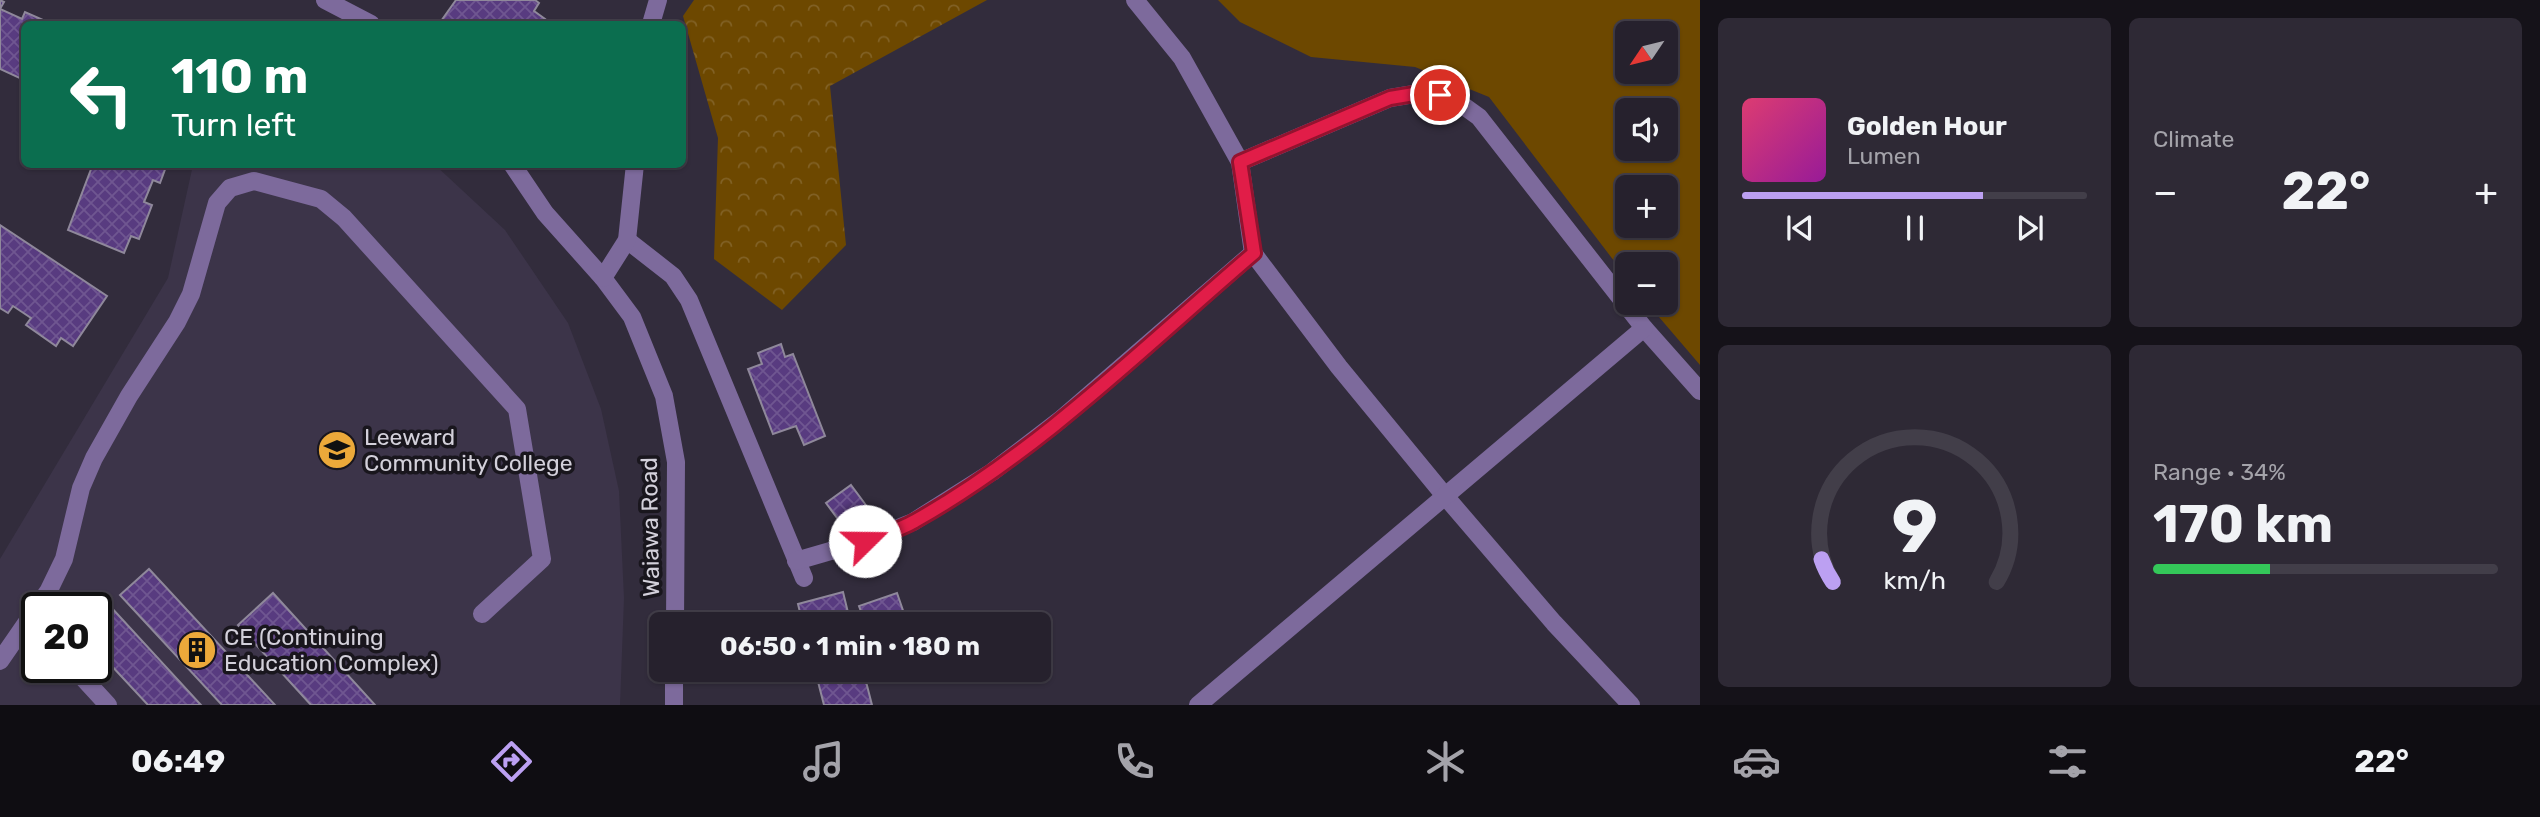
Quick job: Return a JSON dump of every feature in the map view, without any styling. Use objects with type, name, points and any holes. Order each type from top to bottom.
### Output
[{"type":"street","points":[[325,0],[365,21]]},
{"type":"street","points":[[652,21],[658,0]]},
{"type":"street","points":[[1135,0],[1182,58],[1240,162],[1254,253],[1339,367],[1445,496],[1554,623],[1631,705]]},
{"type":"street","points":[[1240,162],[1390,98],[1426,92],[1454,99],[1479,117],[1644,328],[1700,391]]},
{"type":"street","name":"Waiawa Road","points":[[515,168],[545,213],[603,278],[632,317],[664,396],[676,462],[675,612]]},
{"type":"street","points":[[603,278],[627,240],[635,168]]},
{"type":"street","points":[[48,592],[64,559],[81,488],[94,458],[129,396],[177,322],[191,294],[217,203],[230,188],[254,181],[321,198],[344,218],[517,409],[542,559],[482,614]]},
{"type":"street","points":[[627,240],[673,276],[689,300],[804,578]]},
{"type":"street","points":[[796,561],[865,541],[913,522],[992,472],[1060,420],[1254,253]]},
{"type":"street","points":[[1198,705],[1644,328]]},
{"type":"street","points":[[0,661],[21,640]]},
{"type":"street","points":[[674,682],[674,705]]},
{"type":"street","points":[[88,683],[108,705]]},
{"type":"shaded area","name":"Leeward Community College","points":[[192,168],[438,168],[505,230],[568,323],[601,409],[619,491],[624,598],[620,705],[0,705],[0,559],[168,278]]},
{"type":"green space","points":[[694,0],[987,0],[830,86],[846,245],[782,310],[714,259],[718,138],[683,16]]},
{"type":"green space","points":[[1218,0],[1700,0],[1700,365],[1657,315],[1678,315],[1678,252],[1615,252],[1615,262],[1489,97],[1415,67],[1311,57],[1240,22]]},
{"type":"building","points":[[456,0],[535,0],[539,3],[534,11],[545,19],[543,21],[441,21]]},
{"type":"building","points":[[0,9],[22,19],[25,12],[45,21],[21,21],[21,79],[0,69]]},
{"type":"building","points":[[91,168],[166,168],[160,183],[153,180],[144,202],[152,205],[139,239],[131,236],[124,253],[68,230]]},
{"type":"building","points":[[0,225],[107,296],[73,346],[61,338],[56,346],[26,325],[31,318],[13,306],[8,313],[0,308]]},
{"type":"building","points":[[781,344],[785,357],[793,354],[825,436],[804,445],[796,426],[773,434],[748,369],[762,364],[758,353]]},
{"type":"building","points":[[851,485],[871,512],[846,530],[826,503]]},
{"type":"building","name":"CE (Continuing Education Complex)","points":[[149,569],[275,705],[222,705],[120,595]]},
{"type":"building","points":[[843,592],[848,612],[800,612],[798,604]]},
{"type":"building","points":[[273,593],[375,705],[311,705],[238,625]]},
{"type":"building","points":[[897,593],[904,612],[861,612],[859,606]]},
{"type":"building","name":"CE (Continuing Education Complex)","points":[[112,608],[201,705],[148,705],[112,666]]},
{"type":"building","points":[[818,682],[866,682],[872,705],[824,705]]},
{"type":"place","name":"Leeward Community College","points":[[337,450]]},
{"type":"place","name":"CE (Continuing Education Complex)","points":[[197,650]]},
{"type":"route","points":[[865,541],[913,522],[992,472],[1060,420],[1254,253],[1240,162],[1390,98],[1426,92],[1440,95]]}]
